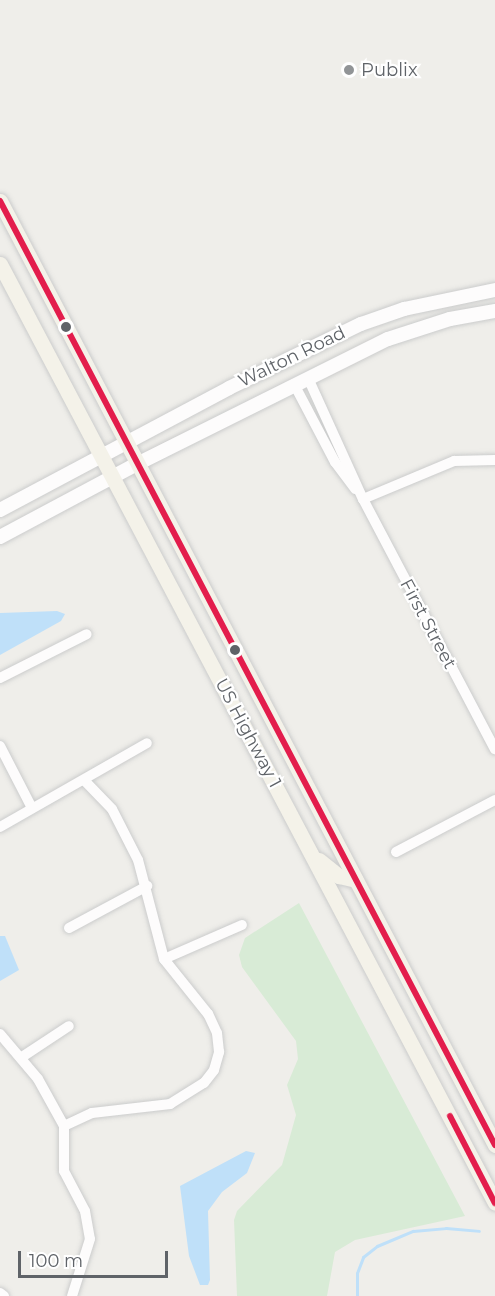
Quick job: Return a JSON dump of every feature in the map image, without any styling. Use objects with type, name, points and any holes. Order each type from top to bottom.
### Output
[{"type":"main road","name":"US Highway 1","points":[[0,201],[495,1145]]},
{"type":"main road","name":"US Highway 1","points":[[0,264],[495,1203]]},
{"type":"main road","name":"Walton Road","points":[[0,510],[100,455],[361,324],[404,309],[495,290]]},
{"type":"main road","name":"Walton Road","points":[[0,537],[137,464],[388,339],[450,319],[495,311]]},
{"type":"main road","points":[[314,856],[339,876],[356,880]]},
{"type":"street","name":"First Street","points":[[308,378],[363,499],[495,749]]},
{"type":"street","name":"First Street","points":[[294,384],[335,462],[363,499]]},
{"type":"street","points":[[363,499],[454,461],[495,460]]},
{"type":"street","points":[[0,678],[87,634]]},
{"type":"street","points":[[0,827],[31,806],[84,781],[101,767],[147,743]]},
{"type":"street","points":[[0,746],[31,806]]},
{"type":"street","points":[[64,1126],[92,1113],[170,1104],[204,1083],[214,1070],[219,1052],[217,1033],[208,1014],[164,960],[147,886],[112,809],[84,781]]},
{"type":"street","points":[[396,852],[495,800]]},
{"type":"street","points":[[69,928],[147,886]]},
{"type":"street","points":[[164,960],[242,924]]},
{"type":"street","points":[[22,1057],[69,1026]]},
{"type":"street","points":[[0,1034],[22,1057],[64,1126],[64,1172],[85,1211],[90,1239],[72,1296]]},
{"type":"street","points":[[0,1293],[4,1296]]},
{"type":"green space","points":[[299,903],[465,1216],[355,1240],[335,1252],[327,1296],[237,1296],[234,1220],[237,1211],[282,1165],[296,1115],[287,1085],[298,1059],[296,1041],[242,967],[239,955],[245,938]]},
{"type":"water","points":[[57,611],[65,614],[61,621],[0,655],[0,613]]},
{"type":"water","points":[[0,936],[5,936],[19,970],[0,981]]},
{"type":"water","points":[[246,1151],[255,1153],[247,1173],[222,1192],[208,1211],[210,1280],[208,1285],[200,1285],[189,1256],[180,1186]]},
{"type":"waterway","points":[[357,1296],[357,1273],[363,1257],[377,1246],[413,1231],[446,1228],[479,1231]]},
{"type":"transit line","name":"1","points":[[0,201],[495,1145]]},
{"type":"transit line","name":"1","points":[[450,1116],[495,1203]]},
{"type":"place","name":"Publix","points":[[349,70]]}]
